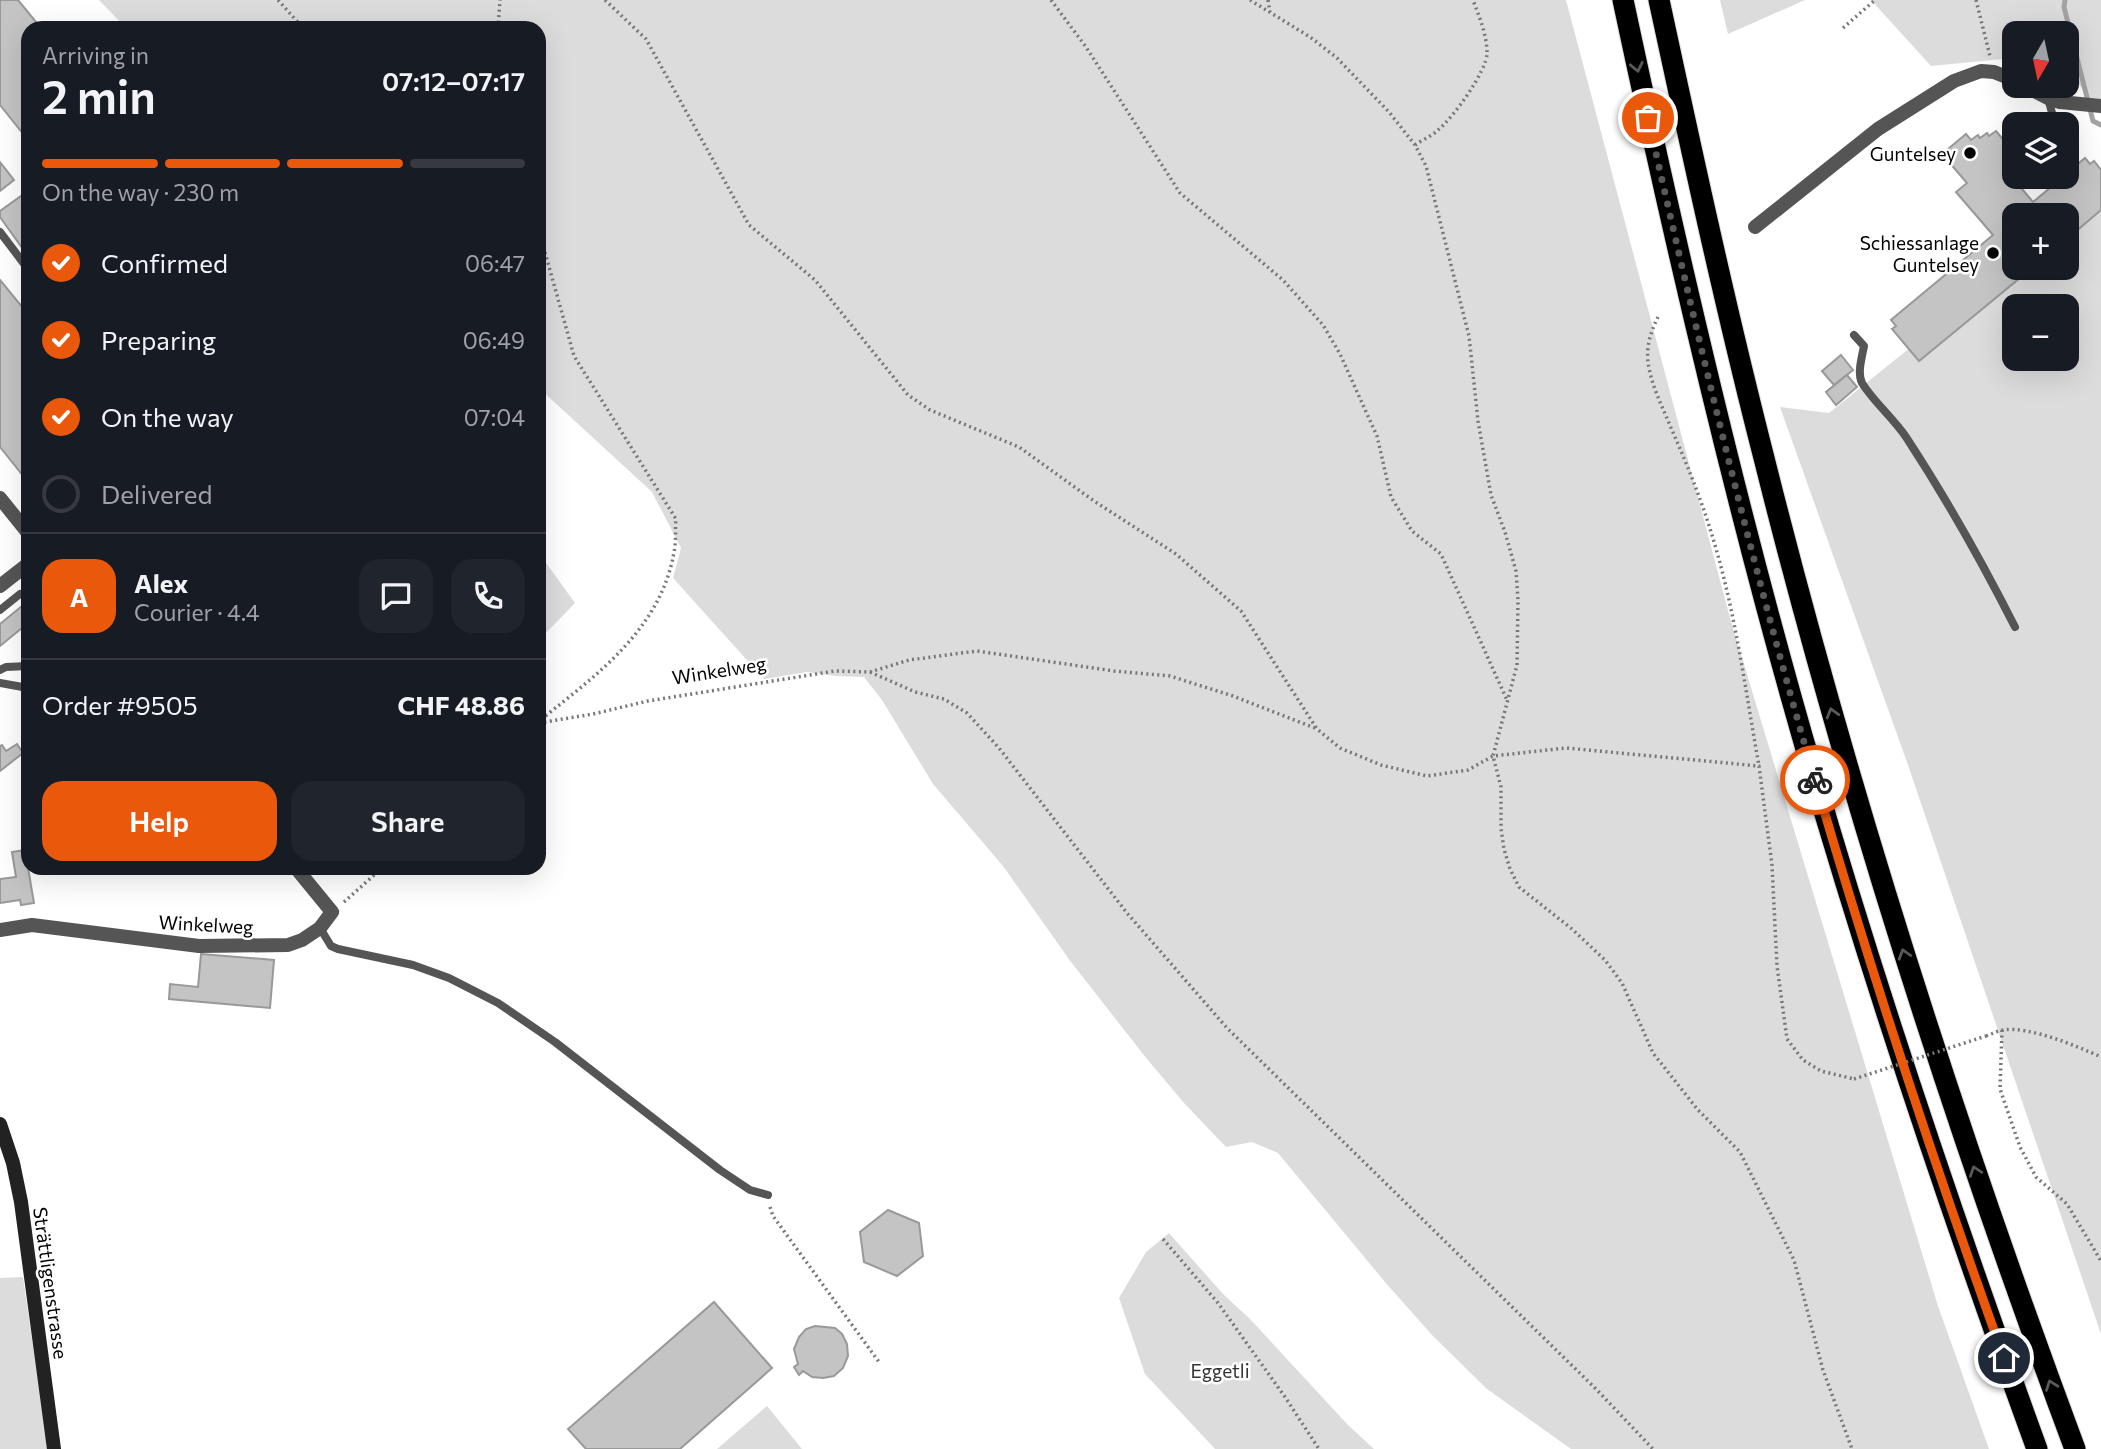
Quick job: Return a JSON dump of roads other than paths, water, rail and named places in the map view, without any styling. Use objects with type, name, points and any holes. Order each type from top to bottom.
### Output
[{"type":"highway","points":[[1623,0],[1707,375],[1795,710],[1858,925],[1917,1109],[2037,1449]]},
{"type":"highway","points":[[1659,0],[1745,381],[1829,700],[1882,881],[1947,1085],[2013,1280],[2075,1449]]},
{"type":"main road","name":"Strättligenstrasse","points":[[0,1124],[22,1202],[54,1449]]},
{"type":"street","points":[[1755,227],[1888,122],[1954,80],[1981,71],[2002,75]]},
{"type":"street","points":[[2048,98],[2098,106]]},
{"type":"street","points":[[0,498],[21,524]]},
{"type":"street","points":[[0,586],[21,570]]},
{"type":"street","name":"Winkelweg","points":[[0,930],[32,925],[199,946],[288,945],[302,940],[320,928],[332,912],[302,875]]},
{"type":"lane","points":[[2048,98],[2052,112]]},
{"type":"lane","points":[[0,232],[21,260]]},
{"type":"lane","points":[[1854,335],[1864,346],[1860,376],[1862,383],[1898,425],[1922,463],[2015,627]]},
{"type":"lane","points":[[0,610],[20,594]]},
{"type":"lane","points":[[0,670],[21,666]]},
{"type":"lane","points":[[0,683],[21,687]]},
{"type":"lane","points":[[320,928],[331,946],[338,949],[413,965],[449,978],[498,1003],[555,1042],[720,1170],[750,1190],[768,1195]]},
{"type":"waterway","points":[[2065,0],[2064,7],[2093,121],[2101,125]]},
{"type":"place","name":"Guntelsey","points":[[1970,153]]},
{"type":"place","name":"Schiessanlage Guntelsey","points":[[1993,253]]},
{"type":"park label","name":"Eggetli","points":[[1220,1370]]}]
